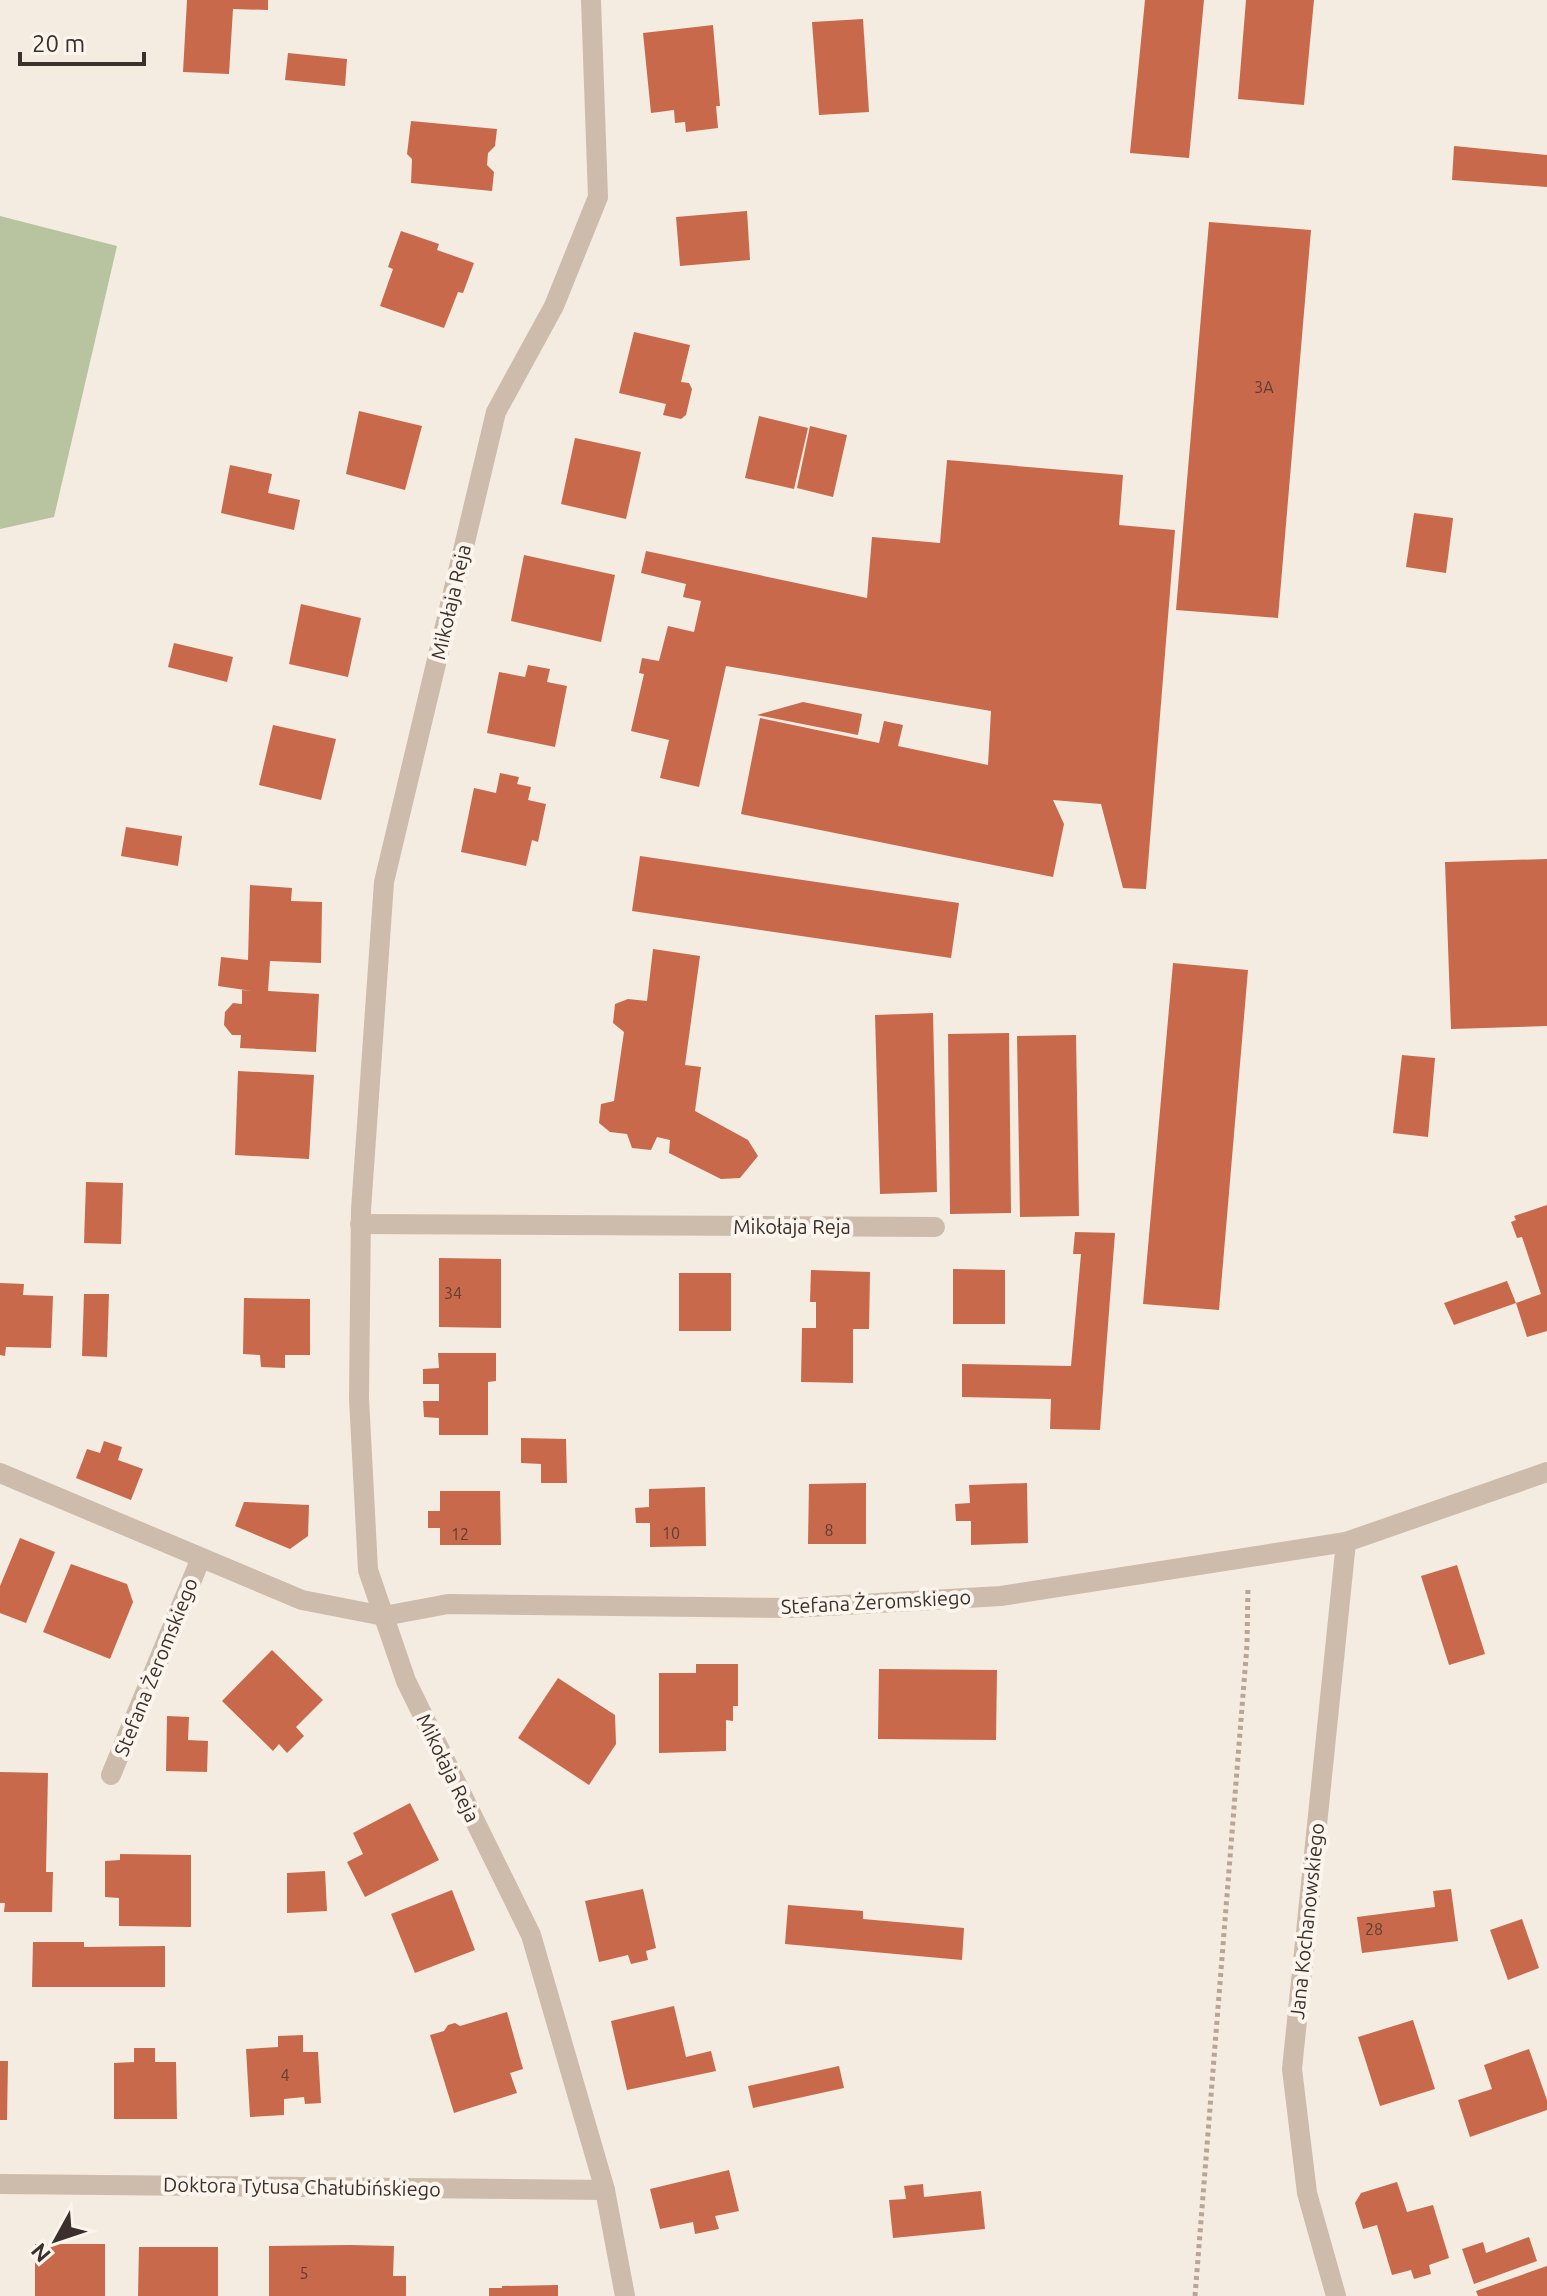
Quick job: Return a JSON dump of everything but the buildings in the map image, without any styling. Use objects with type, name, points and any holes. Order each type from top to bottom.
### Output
[{"type":"street","name":"Mikołaja Reja","points":[[591,0],[598,197],[554,306],[496,412],[384,882],[360,1224],[359,1398],[368,1570],[406,1681],[531,1935],[605,2190],[625,2296]]},
{"type":"street","name":"Mikołaja Reja","points":[[360,1224],[935,1227]]},
{"type":"street","name":"Stefana Żeromskiego","points":[[0,1473],[302,1600],[384,1616],[448,1604],[791,1608],[1001,1596],[1346,1542],[1547,1472]]},
{"type":"street","name":"Jana Kochanowskiego","points":[[1336,2296],[1307,2193],[1292,2069],[1346,1542]]},
{"type":"street","name":"Stefana Żeromskiego","points":[[111,1775],[201,1558]]},
{"type":"street","name":"Doktora Tytusa Chałubińskiego","points":[[0,2184],[605,2190]]},
{"type":"path","points":[[1195,2296],[1247,1645],[1249,1557]]},
{"type":"green space","points":[[0,216],[117,246],[54,517],[0,529]]}]
